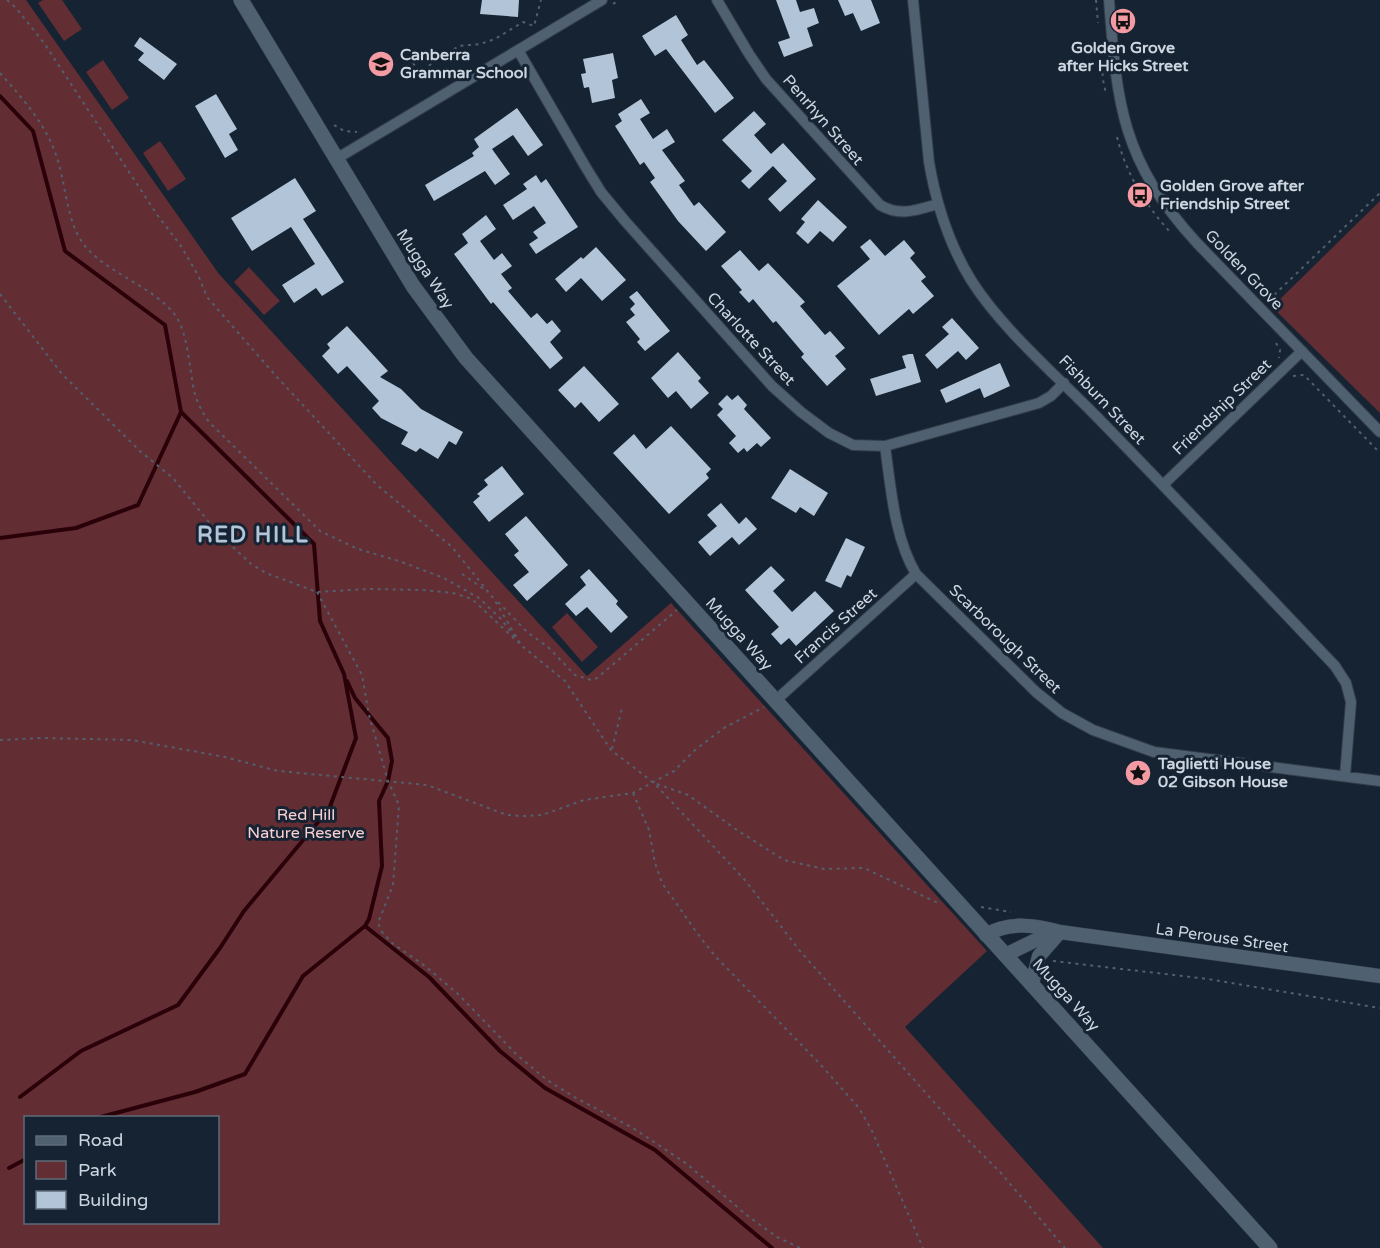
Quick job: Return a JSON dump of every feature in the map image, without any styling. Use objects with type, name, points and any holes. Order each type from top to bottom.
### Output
[{"type":"main road","name":"Mugga Way","points":[[241,0],[413,286],[454,343],[491,387],[1270,1248]]},
{"type":"street","points":[[336,159],[602,0]]},
{"type":"street","name":"Penrhyn Street","points":[[717,0],[766,79],[872,198],[893,212],[911,212],[938,204]]},
{"type":"street","name":"Fishburn Street","points":[[913,0],[929,162],[938,204],[961,261],[999,318],[1163,485],[1327,657],[1342,677],[1351,702],[1345,776]]},
{"type":"street","name":"Golden Grove","points":[[1108,0],[1120,108],[1127,134],[1139,164],[1163,204],[1178,223],[1380,432]]},
{"type":"street","name":"Charlotte Street","points":[[518,50],[601,192],[772,386],[829,434],[853,445],[885,446],[1039,403],[1051,396],[1064,382]]},
{"type":"street","name":"Friendship Street","points":[[1163,485],[1302,351]]},
{"type":"street","name":"Scarborough Street","points":[[885,446],[899,528],[916,574],[1036,692],[1062,713],[1093,730],[1154,752],[1380,781]]},
{"type":"street","name":"Francis Street","points":[[776,700],[916,574]]},
{"type":"street","name":"La Perouse Street","points":[[986,935],[1006,926],[1028,925],[1060,932],[1380,976]]},
{"type":"street","points":[[1032,984],[1039,956],[1060,932]]},
{"type":"street","name":"La Perouse Street","points":[[1005,955],[1036,940],[1060,932]]},
{"type":"path","points":[[7,0],[45,43],[158,216],[181,246],[199,277],[207,297],[376,485],[452,547],[494,598],[526,632],[548,647],[575,675],[591,680],[597,678],[685,602]]},
{"type":"path","points":[[534,26],[541,0]]},
{"type":"path","points":[[402,67],[411,60],[419,72],[459,46],[480,44],[495,39],[523,22],[534,26]]},
{"type":"path","points":[[524,32],[540,24]]},
{"type":"path","points":[[0,73],[33,112],[47,133],[57,156],[77,234],[86,247],[100,260],[159,300],[175,315],[183,330],[195,395],[209,422],[320,531],[358,549],[444,578],[462,588],[479,598],[501,619],[522,646]]},
{"type":"path","points":[[326,121],[344,131],[356,133],[365,127]]},
{"type":"path","points":[[1260,308],[1380,193]]},
{"type":"path","points":[[0,294],[62,374],[141,452],[173,478],[217,532],[251,564],[266,573],[318,592],[368,589],[422,590],[453,593],[472,599],[522,646],[565,681],[611,750],[654,783],[745,880],[800,951],[963,1135],[1000,1172],[1065,1248]]},
{"type":"path","points":[[462,574],[494,598],[522,646]]},
{"type":"path","points":[[318,592],[362,675],[369,715],[388,781],[399,805],[393,885],[378,922],[382,932],[392,943],[425,966],[458,994],[517,1055],[547,1080],[633,1128],[687,1164],[749,1217],[777,1237],[800,1248]]},
{"type":"path","points":[[0,740],[43,738],[132,740],[225,757],[278,771],[426,785],[497,812],[524,816],[542,815],[584,800],[633,793],[674,771],[695,750],[724,728],[776,700]]},
{"type":"path","points":[[611,750],[622,708]]},
{"type":"path","points":[[654,783],[688,795],[784,860],[824,869],[864,868],[939,903]]},
{"type":"path","points":[[633,793],[649,830],[655,863],[662,883],[715,956],[820,1064],[859,1108],[872,1131],[923,1248]]},
{"type":"path","points":[[1051,961],[1208,979],[1380,1008]]},
{"type":"green space","name":"Red Hill Nature Reserve","points":[[0,0],[26,0],[219,274],[587,676],[671,603],[987,951],[905,1027],[1103,1248],[0,1248]]},
{"type":"green space","points":[[43,0],[62,0],[82,29],[64,41],[38,3]]},
{"type":"green space","points":[[103,60],[129,98],[112,110],[86,72]]},
{"type":"green space","points":[[160,141],[186,179],[168,191],[143,153]]},
{"type":"green space","points":[[1380,201],[1380,413],[1272,307]]},
{"type":"green space","points":[[249,267],[280,301],[264,315],[234,282]]},
{"type":"green space","points":[[567,613],[598,647],[582,662],[552,627]]},
{"type":"building","points":[[482,0],[519,0],[518,17],[480,14]]},
{"type":"building","points":[[776,0],[796,0],[800,12],[814,8],[819,23],[807,28],[813,46],[784,57],[778,42],[790,38]]},
{"type":"building","points":[[838,0],[871,0],[880,23],[861,31],[853,13],[845,16]]},
{"type":"building","points":[[676,15],[688,35],[681,40],[697,65],[704,60],[734,98],[715,113],[666,49],[655,56],[642,36]]},
{"type":"building","points":[[140,37],[177,64],[164,80],[138,60],[144,53],[134,46]]},
{"type":"building","points":[[613,53],[618,78],[612,80],[615,98],[592,103],[589,87],[584,88],[581,74],[586,73],[583,59]]},
{"type":"building","points":[[216,94],[237,129],[229,134],[238,150],[225,158],[195,106]]},
{"type":"building","points":[[641,99],[650,113],[640,119],[653,139],[667,129],[675,142],[662,150],[685,181],[679,185],[694,206],[699,202],[726,232],[706,251],[678,221],[650,182],[655,178],[644,162],[640,165],[615,126],[622,121],[618,114]]},
{"type":"building","points":[[517,108],[543,145],[528,156],[513,135],[492,149],[510,174],[495,185],[485,171],[434,201],[425,185],[474,156],[472,153],[479,147],[474,139]]},
{"type":"building","points":[[754,111],[766,124],[754,135],[771,154],[783,143],[816,179],[780,212],[768,199],[787,181],[773,166],[749,189],[741,181],[752,171],[722,140]]},
{"type":"building","points":[[536,175],[541,183],[546,179],[578,227],[536,254],[529,244],[538,238],[533,232],[546,223],[534,206],[513,220],[503,205],[527,189],[523,184]]},
{"type":"building","points":[[295,178],[316,211],[303,219],[344,282],[322,296],[316,288],[294,303],[282,285],[315,264],[291,227],[252,251],[231,218]]},
{"type":"building","points":[[818,200],[847,227],[833,242],[820,231],[808,244],[796,233],[805,222],[801,219]]},
{"type":"building","points":[[486,215],[496,229],[480,241],[494,260],[502,253],[512,266],[501,274],[512,288],[508,291],[531,318],[537,313],[547,324],[552,320],[561,331],[550,342],[563,358],[550,369],[493,302],[491,304],[454,254],[468,243],[462,234]]},
{"type":"building","points":[[870,239],[885,256],[904,240],[915,253],[910,258],[926,277],[921,281],[934,296],[913,314],[909,309],[879,335],[837,286],[870,259],[860,247]]},
{"type":"building","points":[[596,247],[626,280],[602,301],[581,278],[566,292],[555,279]]},
{"type":"building","points":[[740,250],[759,271],[768,263],[805,302],[800,306],[825,335],[830,331],[845,348],[835,356],[846,369],[827,386],[801,357],[804,354],[776,321],[773,323],[753,299],[749,303],[739,292],[742,290],[721,266]]},
{"type":"building","points":[[637,291],[670,331],[645,351],[637,342],[640,339],[626,322],[635,315],[630,309],[635,304],[629,297]]},
{"type":"building","points":[[952,318],[979,348],[966,360],[958,351],[937,369],[925,355],[949,334],[942,327]]},
{"type":"building","points":[[347,326],[388,371],[380,377],[401,389],[421,409],[463,432],[456,445],[449,441],[438,459],[420,448],[416,452],[401,444],[408,432],[381,418],[372,408],[379,401],[347,366],[338,374],[322,356],[330,348],[327,344]]},
{"type":"building","points":[[678,352],[701,378],[698,381],[709,393],[691,409],[676,391],[668,398],[651,378]]},
{"type":"building","points":[[913,354],[921,382],[876,396],[870,379],[906,368],[902,356]]},
{"type":"building","points":[[1000,363],[1010,386],[984,398],[980,388],[946,403],[940,390]]},
{"type":"building","points":[[584,366],[619,404],[599,422],[581,402],[575,408],[558,390]]},
{"type":"building","points":[[727,395],[732,400],[738,395],[747,405],[744,409],[771,438],[761,447],[757,443],[747,452],[744,448],[738,453],[729,443],[736,436],[717,415],[723,409],[718,404]]},
{"type":"building","points":[[671,426],[711,469],[706,474],[709,478],[669,514],[613,453],[634,434],[646,449]]},
{"type":"building","points":[[502,466],[524,494],[489,522],[473,502],[480,496],[477,494],[488,485],[484,480]]},
{"type":"building","points":[[790,469],[828,493],[814,516],[800,507],[796,513],[771,498]]},
{"type":"building","points":[[721,503],[739,524],[746,517],[757,529],[739,545],[732,537],[710,556],[698,542],[717,526],[707,515]]},
{"type":"building","points":[[526,516],[568,565],[527,601],[513,585],[529,572],[514,555],[519,551],[505,534]]},
{"type":"building","points":[[846,538],[865,547],[851,577],[847,575],[841,588],[825,581]]},
{"type":"building","points":[[771,566],[785,580],[773,591],[792,612],[815,591],[834,611],[796,646],[789,638],[781,645],[771,634],[779,627],[745,590]]},
{"type":"building","points":[[589,569],[618,601],[616,604],[628,617],[611,633],[587,607],[576,616],[565,604],[586,585],[580,577]]},
{"type":"waterway","points":[[0,96],[33,131],[65,251],[165,325],[181,412],[138,505],[76,528],[0,538]]},
{"type":"waterway","points":[[20,1097],[81,1051],[178,1005],[244,911],[329,809],[356,738],[344,674],[320,621],[314,544],[181,412]]},
{"type":"waterway","points":[[105,1116],[195,1092],[245,1074],[303,976],[365,926],[369,919],[382,866],[379,801],[388,781],[392,761],[388,738],[355,698],[347,681]]},
{"type":"waterway","points":[[365,926],[429,977],[500,1051],[545,1088],[655,1150],[772,1248]]},
{"type":"waterway","points":[[9,1168],[24,1160]]},
{"type":"place","name":"Golden Grove after Hicks Street","points":[[1123,21]]},
{"type":"place","name":"Canberra Grammar School","points":[[381,64]]},
{"type":"place","name":"Golden Grove after Friendship Street","points":[[1140,195]]},
{"type":"place","name":"Taglietti House 02 Gibson House","points":[[1138,773]]},
{"type":"district","name":"RED HILL","points":[[253,535]]}]
